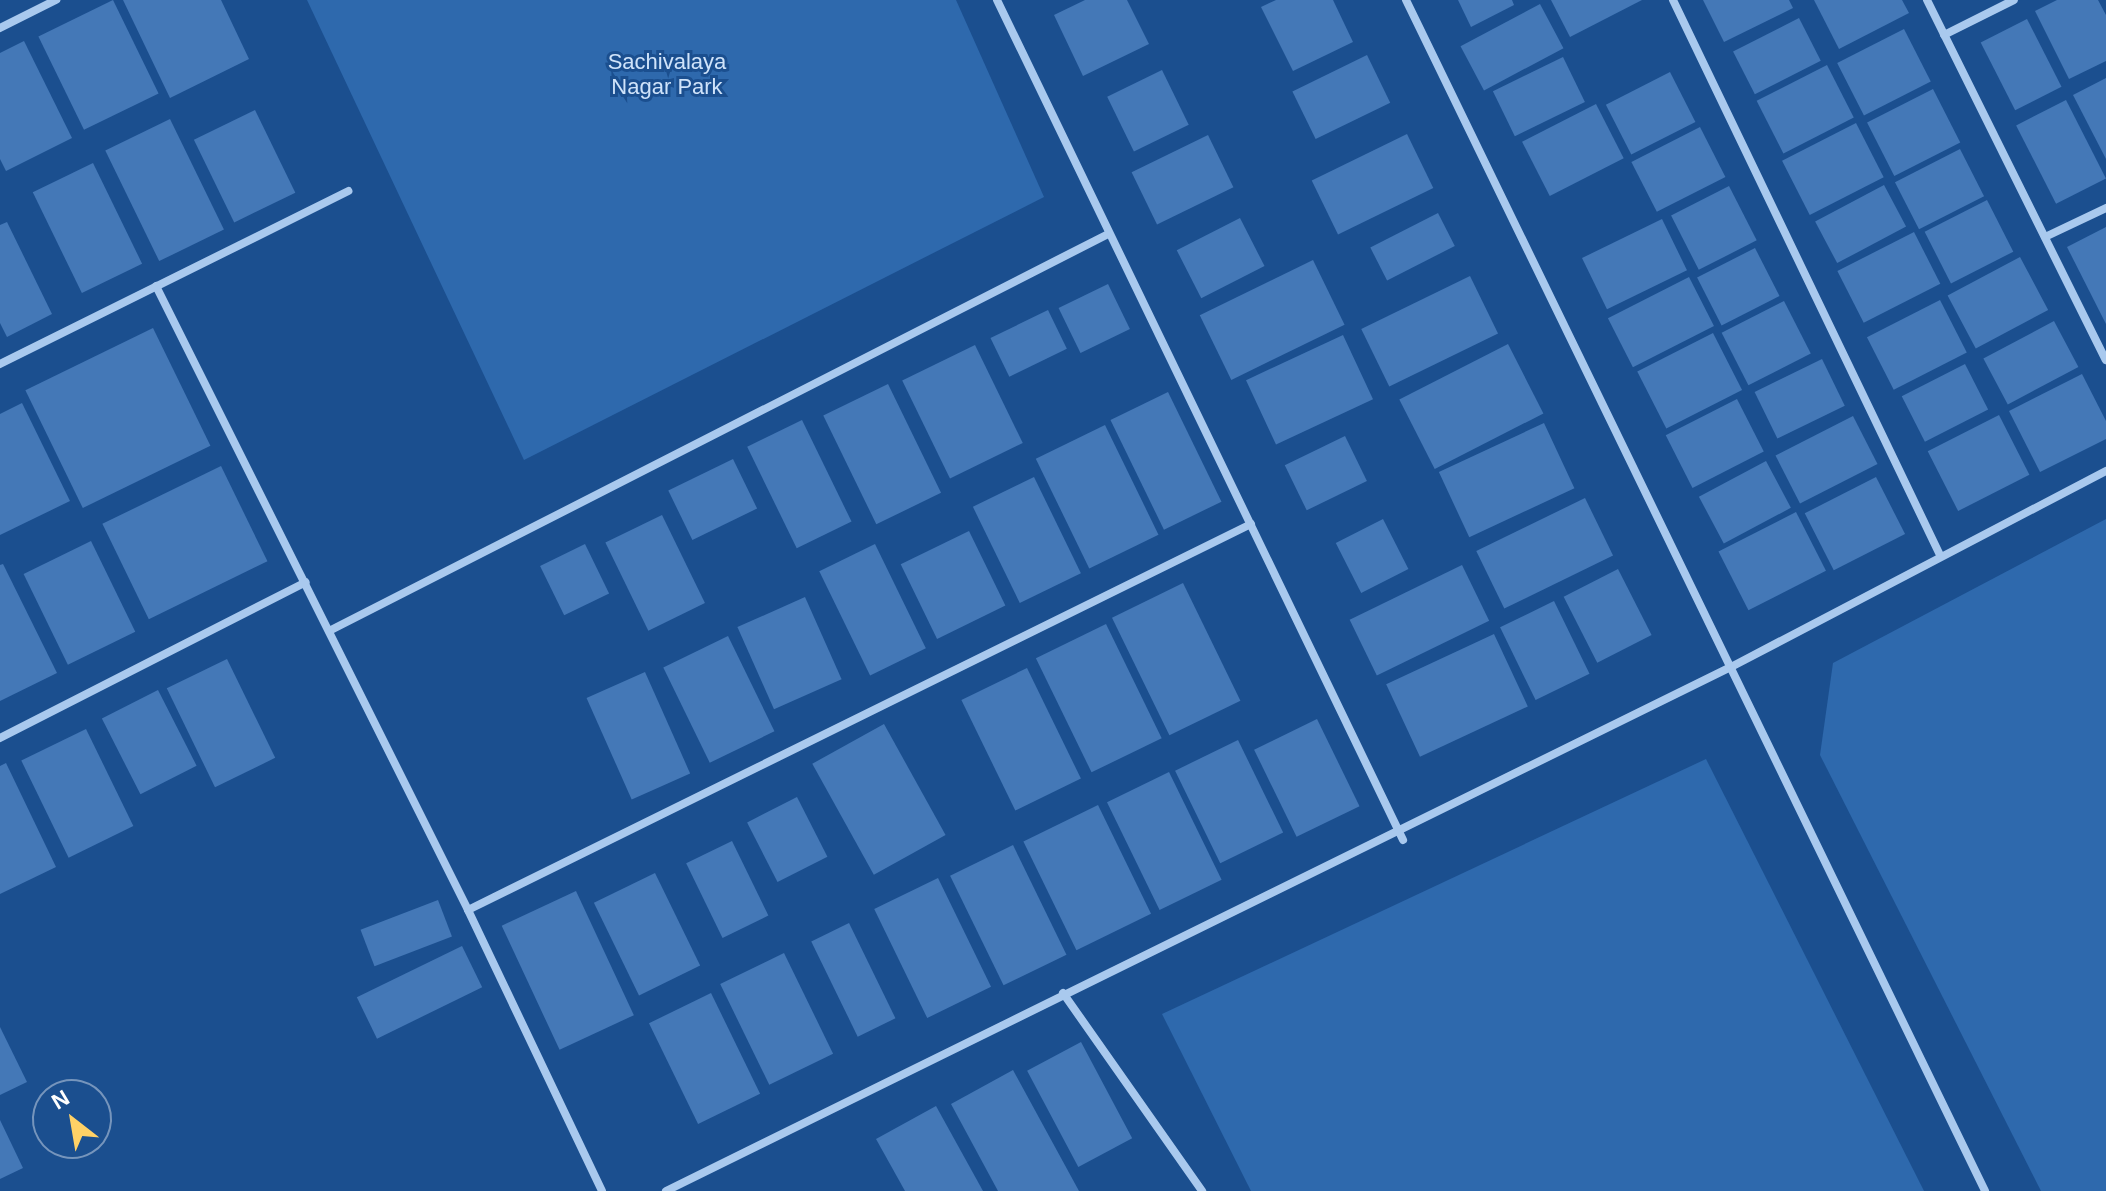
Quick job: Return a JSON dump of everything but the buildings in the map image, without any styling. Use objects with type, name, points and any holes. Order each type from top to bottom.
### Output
[{"type":"street","points":[[0,28],[56,0]]},
{"type":"street","points":[[997,0],[1403,840]]},
{"type":"street","points":[[1406,0],[1985,1191]]},
{"type":"street","points":[[1673,0],[1940,555]]},
{"type":"street","points":[[1927,0],[2106,360]]},
{"type":"street","points":[[1944,35],[2014,0]]},
{"type":"street","points":[[0,364],[348,191]]},
{"type":"street","points":[[2045,237],[2106,208]]},
{"type":"street","points":[[329,631],[1108,234]]},
{"type":"street","points":[[156,286],[468,910],[602,1191]]},
{"type":"street","points":[[666,1191],[1731,667],[1940,555],[2106,471]]},
{"type":"street","points":[[468,910],[1251,524]]},
{"type":"street","points":[[0,738],[306,582]]},
{"type":"street","points":[[1063,993],[1202,1191]]},
{"type":"green space","name":"Sachivalaya Nagar Park","points":[[307,0],[956,0],[1044,197],[524,460]]},
{"type":"green space","points":[[2106,519],[2106,1191],[2041,1191],[1820,755],[1833,663]]},
{"type":"green space","points":[[1706,759],[1924,1191],[1251,1191],[1162,1014]]}]
